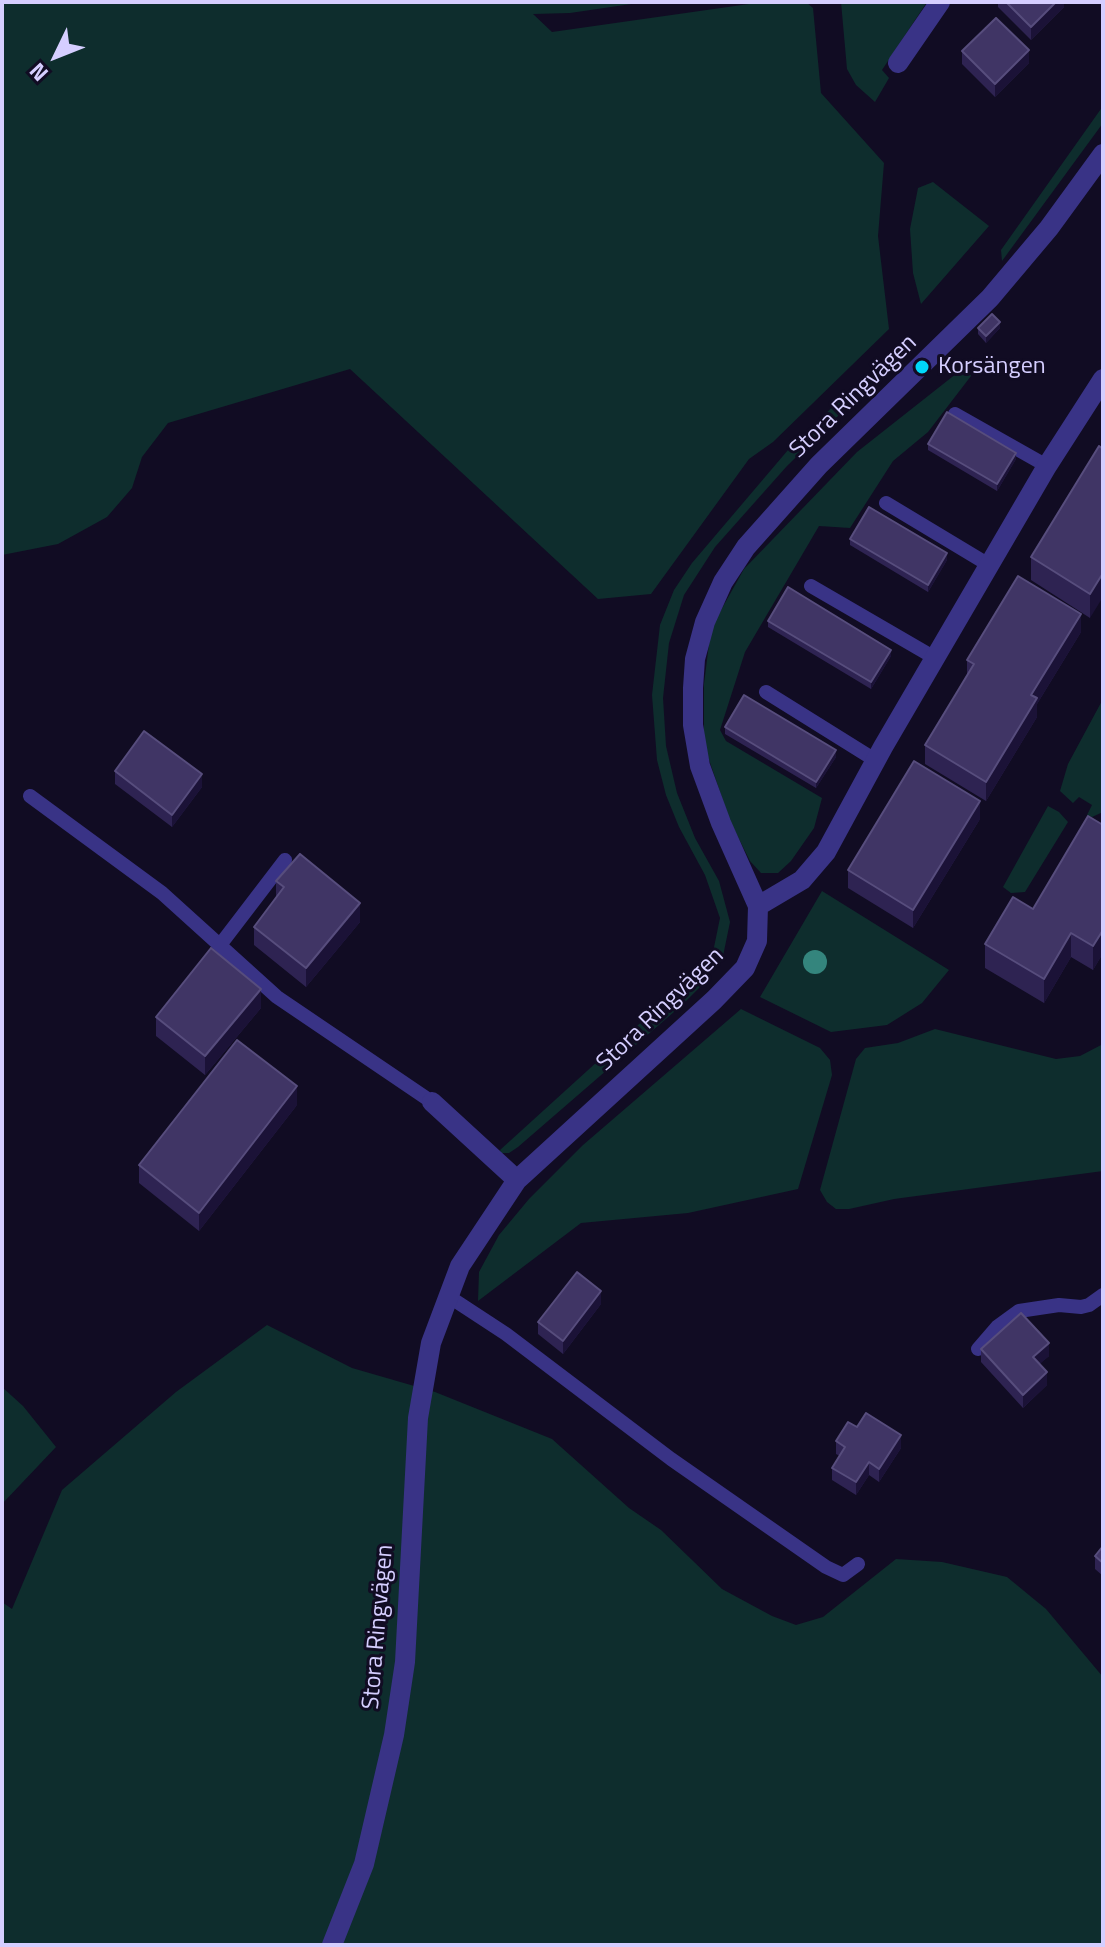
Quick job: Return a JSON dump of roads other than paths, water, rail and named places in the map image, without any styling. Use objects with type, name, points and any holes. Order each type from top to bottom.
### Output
[{"type":"street","points":[[898,63],[940,2]]},
{"type":"street","name":"Stora Ringvägen","points":[[332,1945],[364,1864],[394,1735],[405,1662],[418,1418],[431,1343],[460,1266],[517,1180],[714,1000],[745,968],[757,941],[758,906],[721,823],[700,766],[693,725],[695,659],[705,622],[717,595],[746,547],[810,475],[990,298],[1049,228],[1103,154]]},
{"type":"street","points":[[758,906],[802,880],[826,852],[875,760],[989,565],[1103,379]]},
{"type":"street","points":[[432,1102],[517,1180]]},
{"type":"lane","points":[[955,414],[1047,466]]},
{"type":"lane","points":[[886,503],[989,565]]},
{"type":"lane","points":[[811,586],[935,658]]},
{"type":"lane","points":[[766,692],[875,760]]},
{"type":"lane","points":[[30,796],[162,893],[277,997],[432,1102]]},
{"type":"lane","points":[[220,945],[285,860]]},
{"type":"lane","points":[[978,1349],[997,1327],[1019,1311],[1059,1305],[1081,1307],[1103,1295]]},
{"type":"lane","points":[[448,1296],[506,1334],[671,1459],[826,1567],[843,1575],[858,1564]]},
{"type":"place","name":"Korsängen","points":[[922,367]]}]
